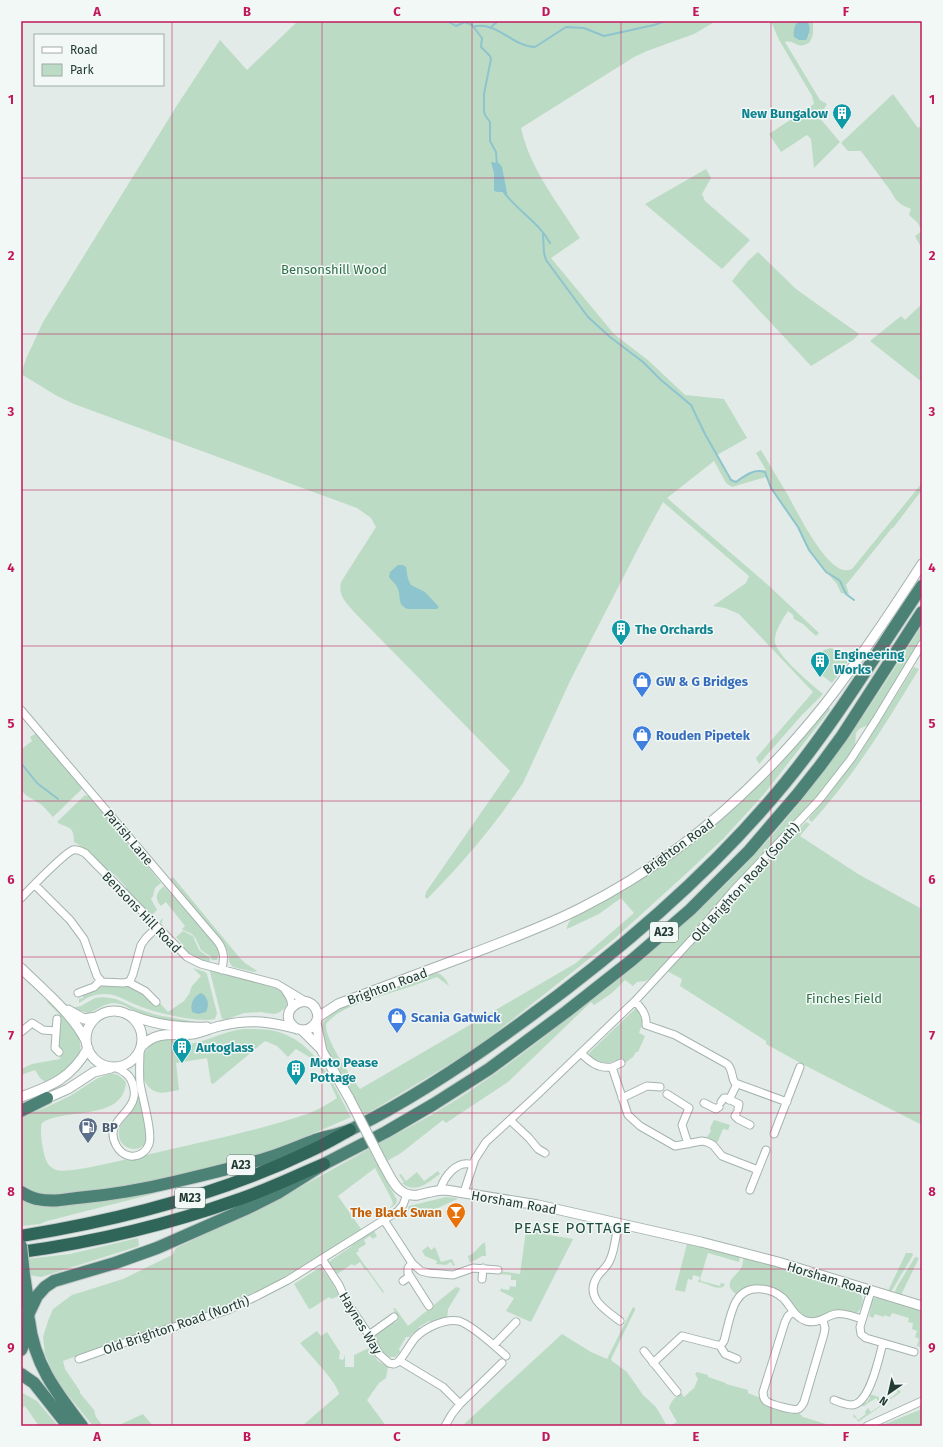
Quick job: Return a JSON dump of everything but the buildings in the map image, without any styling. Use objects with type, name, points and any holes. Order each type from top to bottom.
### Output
[{"type":"highway","name":"A23","points":[[21,1192],[33,1198],[52,1200],[107,1195],[224,1170],[268,1157],[350,1130],[422,1090],[489,1046],[558,996],[620,946],[678,896],[736,839],[802,762],[828,726],[922,586]]},
{"type":"highway","name":"A23","points":[[29,1318],[37,1296],[45,1287],[54,1281],[129,1259],[194,1232],[278,1193],[324,1164],[386,1132],[424,1110],[489,1069],[632,960],[690,910],[749,851],[797,795],[842,736],[922,612]]},
{"type":"highway","points":[[21,1110],[47,1098]]},
{"type":"highway","name":"M23","points":[[21,1236],[107,1220],[206,1192],[256,1174],[310,1151],[350,1130]]},
{"type":"highway","name":"M23","points":[[21,1252],[53,1248],[118,1235],[206,1211],[272,1187],[324,1164]]},
{"type":"highway","points":[[21,1246],[33,1342],[49,1381],[82,1426]]},
{"type":"highway","points":[[21,1350],[26,1338],[29,1318]]},
{"type":"highway","points":[[21,1374],[34,1383],[68,1426]]},
{"type":"street","name":"Brighton Road","points":[[309,1003],[319,1006],[338,1004],[510,939],[560,918],[626,883],[686,843],[747,790],[812,720],[832,696],[874,638],[922,564]]},
{"type":"street","name":"Old Brighton Road (South)","points":[[464,1192],[476,1156],[483,1145],[635,1001],[695,936],[733,891],[819,800],[851,759],[922,644]]},
{"type":"street","name":"Parish Lane","points":[[21,710],[218,942],[224,955],[222,970]]},
{"type":"street","name":"Bensons Hill Road","points":[[21,898],[67,854],[74,850],[80,850],[85,853],[187,957],[195,962],[269,982],[309,1003]]},
{"type":"street","points":[[35,885],[71,922],[84,939],[100,981],[122,983],[128,982],[145,991],[156,1002]]},
{"type":"street","points":[[128,982],[133,974],[141,946],[146,938],[157,927]]},
{"type":"street","points":[[21,968],[57,1003],[78,1027],[91,1054],[97,1061],[130,1076],[135,1095],[131,1105],[115,1126],[114,1141],[119,1150],[129,1156],[139,1155],[147,1149],[150,1136],[140,1080],[142,1040],[140,1029],[136,1021],[129,1014]]},
{"type":"street","points":[[78,993],[94,987],[100,981]]},
{"type":"street","points":[[283,988],[291,999],[292,1004],[289,1020],[291,1024],[322,1050]]},
{"type":"street","points":[[635,1001],[645,1014],[645,1029],[675,1035],[727,1064],[731,1069],[734,1082],[737,1084],[787,1102]]},
{"type":"street","points":[[57,1003],[81,1018],[86,1019],[96,1017]]},
{"type":"street","points":[[265,1022],[281,1018],[298,1003],[309,1003],[316,1011],[322,1050],[396,1188],[406,1194]]},
{"type":"street","name":"Brighton Road","points":[[317,1020],[338,1004]]},
{"type":"street","points":[[21,1097],[40,1090],[62,1079],[76,1067],[82,1059],[87,1044],[89,1026],[96,1017],[111,1010],[121,1011],[147,1021],[170,1025],[197,1027],[218,1026],[248,1021],[265,1022],[300,1030],[310,1029],[317,1020]]},
{"type":"street","points":[[57,1019],[55,1048],[59,1052]]},
{"type":"street","points":[[21,1032],[30,1024],[43,1030],[56,1031]]},
{"type":"street","points":[[47,1098],[68,1089],[94,1072],[123,1067],[131,1062],[147,1040],[156,1036],[192,1034],[218,1026]]},
{"type":"street","points":[[581,1053],[594,1064],[601,1067],[612,1067],[621,1063]]},
{"type":"street","points":[[612,1067],[628,1115],[637,1124],[673,1145],[678,1146],[702,1141],[707,1142],[713,1145],[722,1156],[758,1170]]},
{"type":"street","points":[[774,1134],[800,1068]]},
{"type":"street","points":[[704,1103],[716,1109],[726,1101],[737,1084]]},
{"type":"street","points":[[622,1098],[647,1086],[660,1087]]},
{"type":"street","points":[[667,1094],[690,1108],[683,1122],[688,1144]]},
{"type":"street","points":[[726,1101],[740,1105],[735,1116],[750,1125]]},
{"type":"street","points":[[510,1120],[539,1152]]},
{"type":"street","points":[[750,1190],[766,1150]]},
{"type":"street","points":[[440,1190],[444,1179],[459,1166],[465,1163],[473,1165]]},
{"type":"street","name":"Horsham Road","points":[[406,1194],[417,1195],[440,1190],[464,1192],[538,1205],[743,1253],[922,1306]]},
{"type":"street","name":"Old Brighton Road (North)","points":[[79,1359],[132,1340],[228,1310],[257,1296],[322,1259],[384,1220],[401,1208],[406,1194]]},
{"type":"street","points":[[384,1220],[412,1263],[421,1271],[453,1275],[470,1269],[483,1268],[497,1270]]},
{"type":"street","points":[[618,1223],[611,1257],[597,1277],[594,1291],[596,1301],[620,1321]]},
{"type":"street","name":"Haynes Way","points":[[322,1259],[339,1285],[346,1302],[369,1335],[379,1354],[386,1362],[394,1364],[400,1360],[415,1339],[433,1326],[454,1321],[463,1323],[494,1345],[506,1356]]},
{"type":"street","points":[[412,1263],[408,1269],[410,1276],[429,1306]]},
{"type":"street","points":[[482,1279],[483,1268]]},
{"type":"street","points":[[403,1281],[410,1276]]},
{"type":"street","points":[[720,1346],[724,1341],[738,1298],[751,1290],[761,1288],[776,1293],[788,1304],[793,1312],[806,1320],[823,1320],[839,1314],[862,1319]]},
{"type":"street","points":[[871,1291],[859,1329],[861,1334],[866,1338],[914,1352]]},
{"type":"street","points":[[793,1312],[788,1316],[785,1322],[763,1392],[764,1398],[768,1402],[790,1409],[798,1409],[804,1402],[824,1334],[825,1328],[823,1320]]},
{"type":"street","points":[[369,1335],[394,1317]]},
{"type":"street","points":[[494,1345],[516,1322]]},
{"type":"street","points":[[653,1363],[682,1336],[720,1346],[725,1354],[737,1359]]},
{"type":"street","points":[[834,1400],[852,1405],[862,1399],[869,1390],[883,1343]]},
{"type":"street","points":[[644,1351],[677,1392]]},
{"type":"street","points":[[400,1360],[442,1387],[460,1404]]},
{"type":"street","points":[[445,1426],[460,1404],[502,1363]]},
{"type":"street","points":[[867,1426],[922,1401]]},
{"type":"green space","name":"Bensonshill Wood","points":[[298,21],[716,21],[694,34],[634,57],[521,128],[525,143],[538,172],[580,238],[551,258],[614,334],[649,361],[685,395],[724,399],[747,438],[717,455],[728,477],[736,482],[745,475],[766,470],[756,453],[761,450],[805,527],[814,541],[833,564],[843,570],[852,569],[922,483],[922,490],[846,585],[849,594],[841,593],[837,584],[809,550],[798,527],[771,488],[766,477],[732,487],[726,483],[714,461],[667,498],[768,585],[819,633],[816,636],[803,624],[794,619],[793,615],[788,611],[777,629],[775,642],[777,648],[788,662],[823,694],[801,716],[759,764],[756,758],[813,692],[739,614],[725,608],[713,606],[746,583],[749,576],[663,502],[571,679],[523,783],[478,844],[427,899],[425,897],[426,892],[510,771],[354,612],[343,598],[340,587],[341,582],[376,527],[371,518],[357,508],[74,404],[57,396],[21,374],[26,359],[43,322],[176,107],[220,40],[247,70]]},
{"type":"green space","points":[[771,21],[800,21],[796,25],[794,36],[809,36],[807,21],[813,21],[813,34],[810,42],[799,45],[791,42],[785,42],[820,100],[827,104],[819,117],[840,142],[814,168],[811,139],[807,135],[781,152],[769,134],[814,104],[812,96],[778,38]]},
{"type":"green space","points":[[893,94],[918,128],[922,125],[922,231],[917,222],[909,215],[911,209],[902,205],[896,200],[861,151],[848,151],[841,143]]},
{"type":"green space","points":[[706,169],[711,178],[702,194],[705,201],[750,240],[722,269],[645,204]]},
{"type":"green space","points":[[922,231],[922,249],[915,236]]},
{"type":"green space","points":[[758,252],[796,289],[859,334],[853,340],[811,366],[732,281],[748,261]]},
{"type":"green space","points":[[922,304],[922,382],[870,341],[901,316],[905,320]]},
{"type":"green space","points":[[922,625],[922,638],[870,724],[859,729],[856,733],[855,746],[853,750],[818,797],[694,934],[654,975],[646,981],[637,982],[633,986],[625,980],[612,993],[594,1005],[591,1002],[508,1082],[446,1123],[443,1120],[401,1153],[387,1161],[377,1144],[451,1103],[519,1056],[660,945],[732,879],[776,831],[816,782],[871,705]]},
{"type":"green space","points":[[831,648],[839,651],[850,659],[832,683],[811,667],[824,650]]},
{"type":"green space","points":[[914,667],[919,669],[895,709],[856,767],[812,822],[809,820],[809,818],[861,752]]},
{"type":"green space","points":[[829,707],[830,710],[764,794],[724,838],[613,940],[475,1049],[363,1116],[325,1044],[322,1033],[322,1025],[327,1018],[353,1002],[431,972],[438,973],[443,976],[449,986],[437,977],[354,1005],[339,1013],[326,1024],[329,1039],[360,1089],[576,963],[634,913],[621,898],[599,914],[567,929],[571,919],[672,856]]},
{"type":"green space","points":[[38,734],[84,787],[53,817],[42,805],[27,796],[21,790],[21,746],[23,748],[32,741],[30,737]]},
{"type":"green space","points":[[85,795],[91,797],[161,883],[155,888],[151,899],[157,910],[152,915],[159,922],[163,918],[159,925],[148,914],[149,913],[147,910],[145,911],[126,890],[126,887],[114,874],[108,873],[84,848],[74,842],[72,830],[57,822]]},
{"type":"green space","name":"Finches Field","points":[[806,822],[810,824],[800,836],[858,874],[922,909],[922,1125],[766,1044],[766,1041],[680,986],[682,979],[667,971]]},
{"type":"green space","points":[[173,877],[239,957],[257,971],[254,972],[233,967],[231,965],[227,950],[169,880]]},
{"type":"green space","points":[[164,886],[219,949],[221,953],[217,960],[212,960],[210,956],[201,950],[192,934],[182,929],[185,926],[166,902],[161,906],[157,900],[157,896],[159,891]]},
{"type":"green space","points":[[183,931],[193,936],[199,950],[210,958],[209,963],[190,955],[183,949],[184,946],[176,937]]},
{"type":"green space","points":[[193,968],[207,974],[217,1013],[215,1019],[198,1020],[166,1014],[146,1009],[109,994],[94,995],[79,1003],[79,999],[83,998],[83,995],[101,985],[128,985],[146,996],[152,1001],[152,1004],[157,1005],[159,1002],[168,1012],[184,1001],[192,986],[201,976]]},
{"type":"green space","points":[[210,969],[277,988],[282,991],[287,1003],[284,1009],[274,1014],[260,1012],[244,1013],[228,1019],[222,1019]]},
{"type":"green space","points":[[103,997],[116,999],[138,1009],[157,1015],[202,1023],[165,1021],[139,1014],[118,1003],[107,1004],[88,1013],[72,1008],[81,1006],[95,998]]},
{"type":"green space","points":[[49,1000],[76,1032],[80,1041],[80,1050],[76,1059],[68,1068],[60,1075],[45,1082],[40,1078],[35,1070],[21,1075],[21,1069],[32,1064],[60,1059],[57,1047],[60,1015],[47,1002]]},
{"type":"green space","points":[[636,1008],[641,1011],[643,1022],[639,1033],[645,1036],[638,1052],[636,1052],[633,1057],[625,1063],[622,1058],[613,1062],[604,1063],[596,1061],[592,1058],[589,1054],[590,1052]]},
{"type":"green space","points":[[244,1029],[263,1029],[275,1031],[289,1036],[302,1044],[322,1065],[351,1117],[288,1144],[255,1156],[155,1183],[52,1195],[37,1193],[21,1185],[21,1118],[70,1096],[95,1080],[106,1075],[118,1075],[126,1083],[122,1095],[114,1103],[104,1109],[64,1115],[52,1118],[42,1123],[41,1137],[44,1154],[51,1167],[56,1170],[63,1171],[98,1166],[246,1132],[307,1114],[323,1107],[337,1098],[330,1083],[314,1060],[296,1049],[288,1057],[277,1046],[265,1041],[213,1084],[211,1083],[207,1058],[176,1063],[179,1090],[160,1093],[150,1089],[146,1083],[143,1076],[142,1061],[148,1047],[157,1041],[181,1041],[182,1045],[190,1044],[228,1032]]},
{"type":"green space","points":[[137,1081],[146,1128],[146,1141],[140,1148],[135,1149],[126,1147],[123,1144],[120,1140],[119,1132]]},
{"type":"green space","points":[[714,1120],[730,1125],[728,1130],[723,1129],[716,1144],[707,1137],[711,1131],[710,1128]]},
{"type":"green space","points":[[369,1149],[397,1200],[396,1204],[389,1209],[393,1204],[392,1200],[375,1168],[338,1196],[361,1229],[286,1276],[236,1301],[187,1320],[63,1361],[65,1369],[80,1393],[94,1410],[96,1417],[103,1426],[93,1426],[55,1377],[45,1354],[43,1337],[53,1309],[72,1295],[123,1279],[172,1255],[176,1248],[281,1198]]},
{"type":"green space","points":[[438,1171],[440,1174],[426,1184],[417,1188],[412,1188],[402,1183],[404,1182],[399,1175],[401,1174],[406,1181],[417,1172],[424,1181]]},
{"type":"green space","points":[[157,1193],[40,1224],[22,1226],[21,1197],[101,1201]]},
{"type":"green space","points":[[446,1197],[457,1199],[436,1209],[414,1213],[410,1210],[406,1212],[409,1206]]},
{"type":"green space","points":[[374,1231],[377,1236],[373,1239],[370,1236],[364,1240],[366,1244],[358,1249],[359,1251],[356,1253],[384,1292],[383,1293],[360,1262],[354,1266],[352,1264],[336,1275],[329,1264],[330,1261]]},
{"type":"green space","points":[[526,1231],[573,1239],[531,1322],[506,1311],[514,1298],[500,1291],[502,1287],[502,1289],[509,1290],[510,1286],[516,1287],[516,1280],[511,1280],[511,1275],[499,1274],[499,1271],[520,1274]]},
{"type":"green space","points":[[138,1238],[139,1246],[41,1277],[29,1275],[27,1259],[70,1254]]},
{"type":"green space","points":[[485,1242],[486,1256],[482,1256],[470,1263],[468,1256]]},
{"type":"green space","points":[[687,1244],[740,1256],[739,1262],[708,1253],[700,1279],[701,1281],[720,1286],[721,1283],[725,1284],[723,1287],[714,1287],[698,1282],[700,1277],[693,1275],[692,1280],[688,1279],[685,1292],[675,1290]]},
{"type":"green space","points":[[428,1246],[431,1250],[435,1247],[441,1262],[452,1259],[455,1265],[453,1266],[451,1262],[447,1264],[448,1268],[447,1265],[436,1264],[437,1261],[425,1256],[422,1251]]},
{"type":"green space","points":[[906,1253],[912,1253],[913,1255],[891,1292],[888,1291]]},
{"type":"green space","points":[[744,1256],[849,1287],[851,1290],[861,1294],[863,1299],[862,1305],[856,1313],[843,1310],[834,1310],[823,1316],[809,1318],[801,1316],[775,1290],[736,1294],[730,1286],[730,1282],[742,1266]]},
{"type":"green space","points":[[915,1257],[919,1258],[901,1295],[897,1294],[895,1291]]},
{"type":"green space","points":[[321,1267],[333,1284],[339,1296],[331,1299],[329,1297],[309,1309],[294,1284]]},
{"type":"green space","points":[[456,1287],[460,1288],[448,1309],[447,1319],[433,1323],[429,1321],[419,1327],[419,1331],[415,1334],[413,1333],[409,1337],[406,1337],[399,1349],[400,1352],[395,1357],[389,1357],[383,1353],[382,1354],[373,1338],[373,1335],[398,1320],[393,1312],[395,1311],[393,1309],[395,1308],[408,1326]]},
{"type":"green space","points":[[878,1296],[922,1309],[922,1340],[920,1347],[917,1346],[919,1339],[915,1337],[917,1331],[912,1329],[913,1323],[908,1322],[909,1318],[892,1313],[890,1317],[875,1314],[873,1318],[869,1316],[871,1300]]},
{"type":"green space","points":[[633,1307],[635,1310],[611,1359],[627,1372],[643,1395],[656,1407],[667,1426],[462,1426],[562,1334],[591,1352],[607,1359]]},
{"type":"green space","points":[[317,1331],[321,1336],[327,1332],[340,1352],[339,1359],[343,1360],[345,1355],[345,1367],[354,1367],[354,1355],[369,1348],[378,1361],[388,1367],[386,1378],[379,1383],[367,1400],[386,1426],[302,1426],[339,1394],[328,1375],[300,1343]]},
{"type":"green space","points":[[697,1372],[708,1375],[708,1377],[726,1384],[748,1390],[748,1393],[761,1398],[771,1408],[791,1414],[798,1412],[803,1417],[826,1424],[825,1426],[670,1426],[677,1422],[669,1408],[671,1403],[681,1393],[684,1397],[694,1388],[698,1379],[695,1374]]},
{"type":"green space","points":[[891,1387],[899,1390],[901,1392],[858,1422],[856,1418],[853,1417],[854,1414],[858,1420],[866,1414],[865,1412],[868,1408],[871,1412],[881,1405],[876,1398],[862,1406],[863,1402],[866,1403],[870,1398],[869,1394],[879,1397],[879,1401],[883,1403],[885,1398],[887,1401],[898,1392],[895,1389],[889,1392]]},
{"type":"green space","points":[[21,1392],[37,1401],[58,1426],[39,1426],[25,1406],[21,1409]]},
{"type":"green space","points":[[922,1409],[922,1426],[880,1426]]},
{"type":"green space","points":[[143,1414],[153,1426],[117,1426]]},
{"type":"water","points":[[800,21],[807,21],[809,26],[809,33],[806,40],[799,40],[794,37],[795,26]]},
{"type":"water","points":[[491,162],[499,163],[502,167],[508,198],[504,192],[494,191],[494,173]]},
{"type":"water","points":[[398,565],[403,565],[406,567],[408,579],[411,585],[425,592],[439,607],[437,609],[408,609],[402,605],[397,587],[389,577],[390,572]]},
{"type":"water","points":[[201,993],[207,999],[208,1007],[206,1012],[198,1014],[192,1012],[191,1006],[194,999]]},
{"type":"waterway","points":[[447,21],[456,26],[465,22],[472,25],[482,38],[481,47],[490,56],[491,59],[484,94],[484,111],[490,122],[490,141],[496,152],[497,165]]},
{"type":"waterway","points":[[490,28],[498,21]]},
{"type":"waterway","points":[[473,27],[489,27],[519,43],[535,47],[566,27],[584,28],[604,36],[654,25],[665,21]]},
{"type":"waterway","points":[[503,191],[508,198],[534,222],[550,243]]},
{"type":"waterway","points":[[543,234],[546,260],[588,317],[610,337],[643,362],[661,380],[691,405],[705,434],[731,480],[736,482],[746,475],[754,472],[765,472],[771,488],[798,527],[809,550],[826,572],[840,581],[846,594],[854,600]]},
{"type":"waterway","points":[[21,763],[37,783],[58,799]]},
{"type":"place","name":"New Bungalow","points":[[842,130]]},
{"type":"place","name":"The Orchards","points":[[621,646]]},
{"type":"place","name":"Engineering Works","points":[[820,678]]},
{"type":"place","name":"GW & G Bridges","points":[[642,698]]},
{"type":"place","name":"Rouden Pipetek","points":[[642,752]]},
{"type":"place","name":"Scania Gatwick","points":[[397,1034]]},
{"type":"place","name":"Autoglass","points":[[182,1064]]},
{"type":"place","name":"Moto Pease Pottage","points":[[296,1086]]},
{"type":"place","name":"BP","points":[[88,1144]]},
{"type":"place","name":"The Black Swan","points":[[456,1229]]},
{"type":"district","name":"PEASE POTTAGE","points":[[573,1228]]}]
